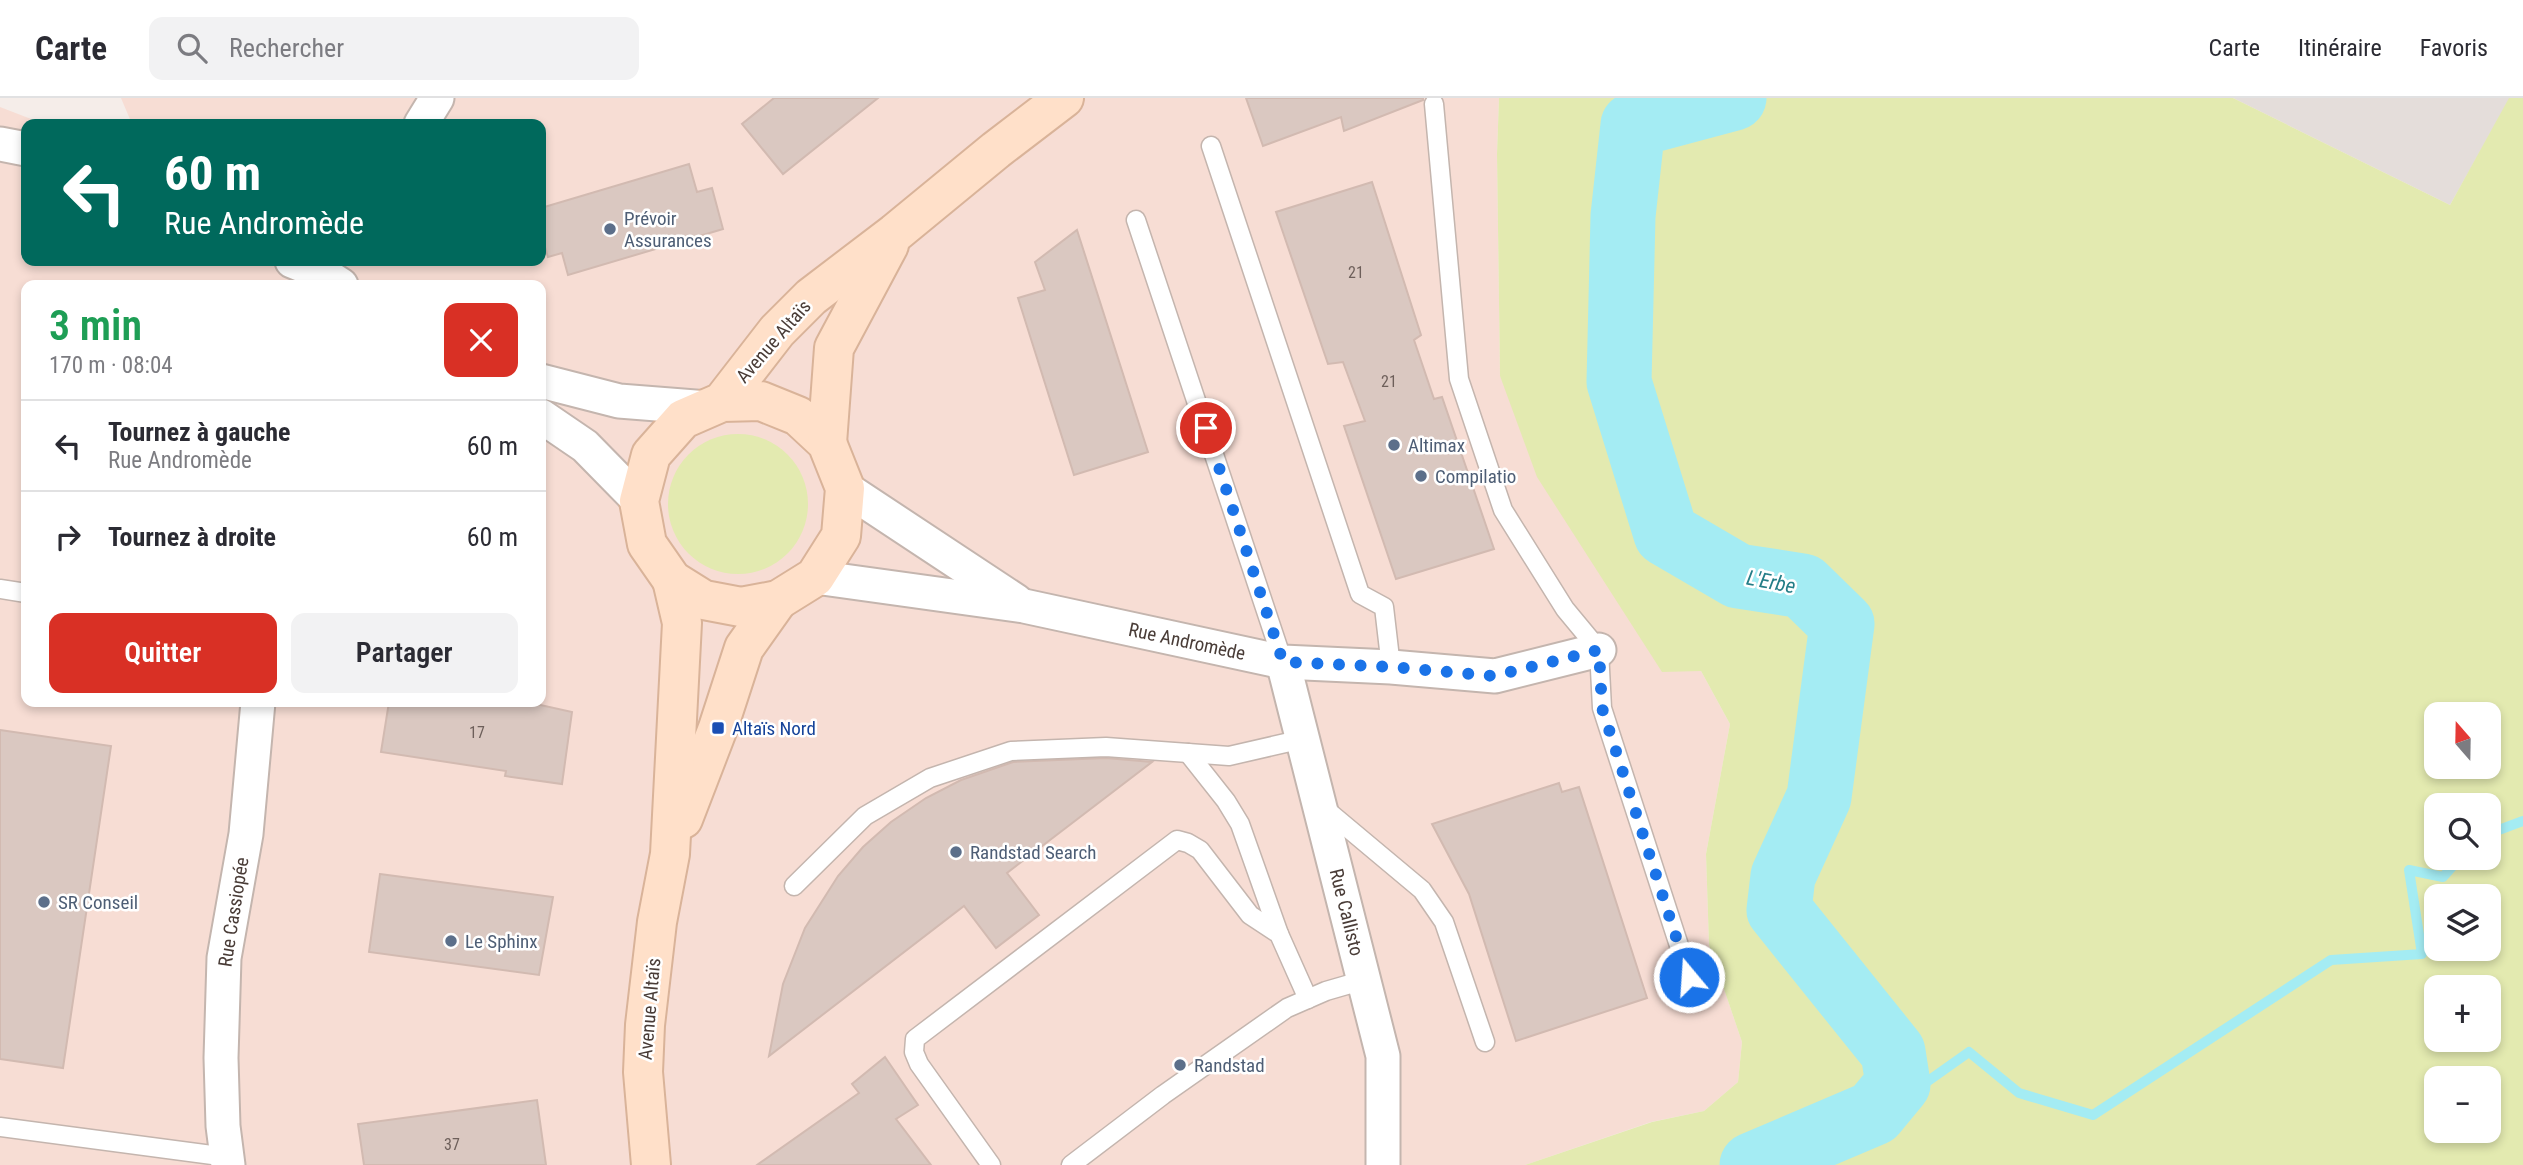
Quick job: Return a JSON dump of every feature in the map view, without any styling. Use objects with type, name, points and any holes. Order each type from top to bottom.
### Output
[{"type":"street","points":[[424,119],[438,98]]},
{"type":"street","name":"Avenue Altaïs","points":[[715,405],[777,331],[811,297],[1064,98]]},
{"type":"street","points":[[0,144],[21,148]]},
{"type":"street","name":"Avenue Altaïs","points":[[827,443],[834,348],[895,233]]},
{"type":"street","points":[[305,266],[330,276]]},
{"type":"street","points":[[546,382],[619,401],[715,405],[761,401],[798,416],[827,443],[845,488],[841,536],[815,577],[778,600],[741,607],[704,600],[673,580],[647,544],[639,501],[651,455],[683,419],[715,405]]},
{"type":"street","points":[[546,419],[585,446],[639,501]]},
{"type":"street","name":"Rue Andromède","points":[[845,488],[1024,606]]},
{"type":"street","name":"Rue Andromède","points":[[815,577],[1024,606],[1283,662],[1391,667],[1494,676],[1599,650]]},
{"type":"street","name":"Avenue Altaïs","points":[[651,1165],[643,1072],[645,1025],[657,922],[670,854],[682,623],[673,580]]},
{"type":"street","name":"Avenue Altaïs","points":[[670,854],[718,729],[744,648],[778,600]]},
{"type":"street","name":"Rue Callisto","points":[[1283,662],[1383,1056],[1383,1165]]},
{"type":"street","name":"Rue Cassiopée","points":[[228,1161],[223,1126],[221,1058],[224,958],[246,834],[258,707]]},
{"type":"lane","points":[[1434,104],[1459,379],[1503,510],[1565,609],[1599,650],[1602,708],[1697,1001]]},
{"type":"lane","points":[[1211,146],[1360,594],[1384,607],[1391,667]]},
{"type":"lane","points":[[1136,220],[1283,662]]},
{"type":"lane","points":[[0,589],[21,592]]},
{"type":"lane","points":[[794,886],[865,817],[930,778],[1011,751],[1106,747],[1229,756],[1303,739]]},
{"type":"lane","points":[[1188,754],[1226,801],[1240,824],[1279,934],[1308,999]]},
{"type":"lane","points":[[1319,803],[1422,890],[1444,922],[1485,1042]]},
{"type":"lane","points":[[991,1165],[919,1064],[914,1052],[915,1039],[1177,841],[1188,843],[1200,850],[1250,915],[1279,934]]},
{"type":"lane","points":[[1071,1165],[1163,1095],[1287,1008],[1364,980]]},
{"type":"lane","points":[[0,1127],[228,1161]]},
{"type":"shaded area","points":[[121,98],[1499,98],[1497,154],[1500,376],[1701,671],[1730,724],[1706,854],[1709,945],[1742,1042],[1738,1082],[1704,1111],[1651,1122],[1525,1165],[0,1165],[0,107],[31,119],[21,119],[21,266],[546,266],[546,119],[130,119]]},
{"type":"shaded area","points":[[2233,98],[2510,98],[2450,205]]},
{"type":"green space","points":[[1499,98],[2233,98],[2450,205],[2509,98],[2523,98],[2523,1165],[1525,1165],[1652,1122],[1704,1111],[1738,1082],[1742,1042],[1709,945],[1706,854],[1730,724],[1701,671],[1662,672],[1537,477],[1500,376],[1497,154]]},
{"type":"green space","points":[[738,434],[765,440],[787,455],[802,477],[808,504],[802,531],[787,553],[765,568],[738,574],[711,568],[689,553],[674,531],[668,504],[674,477],[689,455],[711,440]]},
{"type":"building","points":[[774,98],[878,98],[783,174],[742,124]]},
{"type":"building","points":[[1246,98],[1423,100],[1344,131],[1341,117],[1263,146]]},
{"type":"building","points":[[689,164],[697,192],[712,188],[723,229],[568,275],[562,253],[548,257],[546,207]]},
{"type":"building","points":[[1372,182],[1421,335],[1414,340],[1434,399],[1442,397],[1494,549],[1396,579],[1344,426],[1365,421],[1343,362],[1328,364],[1276,212]]},
{"type":"building","points":[[1077,230],[1148,452],[1074,475],[1018,298],[1045,290],[1035,262]]},
{"type":"building","points":[[546,706],[572,712],[562,784],[505,776],[506,771],[381,752],[388,707]]},
{"type":"building","name":"SR Conseil","points":[[0,730],[111,746],[63,1068],[0,1059]]},
{"type":"building","points":[[1106,758],[1152,762],[1007,873],[1039,915],[996,948],[964,906],[769,1056],[783,984],[805,928],[838,876],[863,847],[891,822],[926,798],[961,780],[1013,762]]},
{"type":"building","points":[[1559,783],[1562,792],[1579,787],[1647,998],[1516,1041],[1469,894],[1432,824]]},
{"type":"building","points":[[380,874],[553,897],[539,975],[369,952]]},
{"type":"building","points":[[885,1057],[918,1105],[896,1119],[931,1165],[757,1165],[859,1093],[852,1084]]},
{"type":"building","points":[[537,1100],[546,1165],[364,1165],[358,1124]]},
{"type":"waterway","name":"L'Erbe","points":[[1734,98],[1633,125],[1623,216],[1619,382],[1666,534],[1738,576],[1803,586],[1842,624],[1819,797],[1783,876],[1779,910],[1893,1052],[1898,1084],[1874,1113],[1752,1165]]},
{"type":"waterway","points":[[2501,829],[2523,821]]},
{"type":"waterway","points":[[1898,1084],[1921,1086],[1969,1052],[2019,1093],[2093,1115],[2331,960],[2422,954],[2409,870],[2443,877],[2449,870]]},
{"type":"place","name":"Prévoir Assurances","points":[[610,229]]},
{"type":"place","name":"Altimax","points":[[1394,445]]},
{"type":"place","name":"Compilatio","points":[[1421,476]]},
{"type":"place","name":"Altaïs Nord","points":[[718,728]]},
{"type":"place","name":"Randstad Search","points":[[956,852]]},
{"type":"place","name":"SR Conseil","points":[[44,902]]},
{"type":"place","name":"Le Sphinx","points":[[451,941]]},
{"type":"place","name":"Randstad","points":[[1180,1065]]},
{"type":"route","points":[[1206,428],[1283,662],[1391,667],[1494,676],[1599,650],[1602,708],[1689,977]]}]
